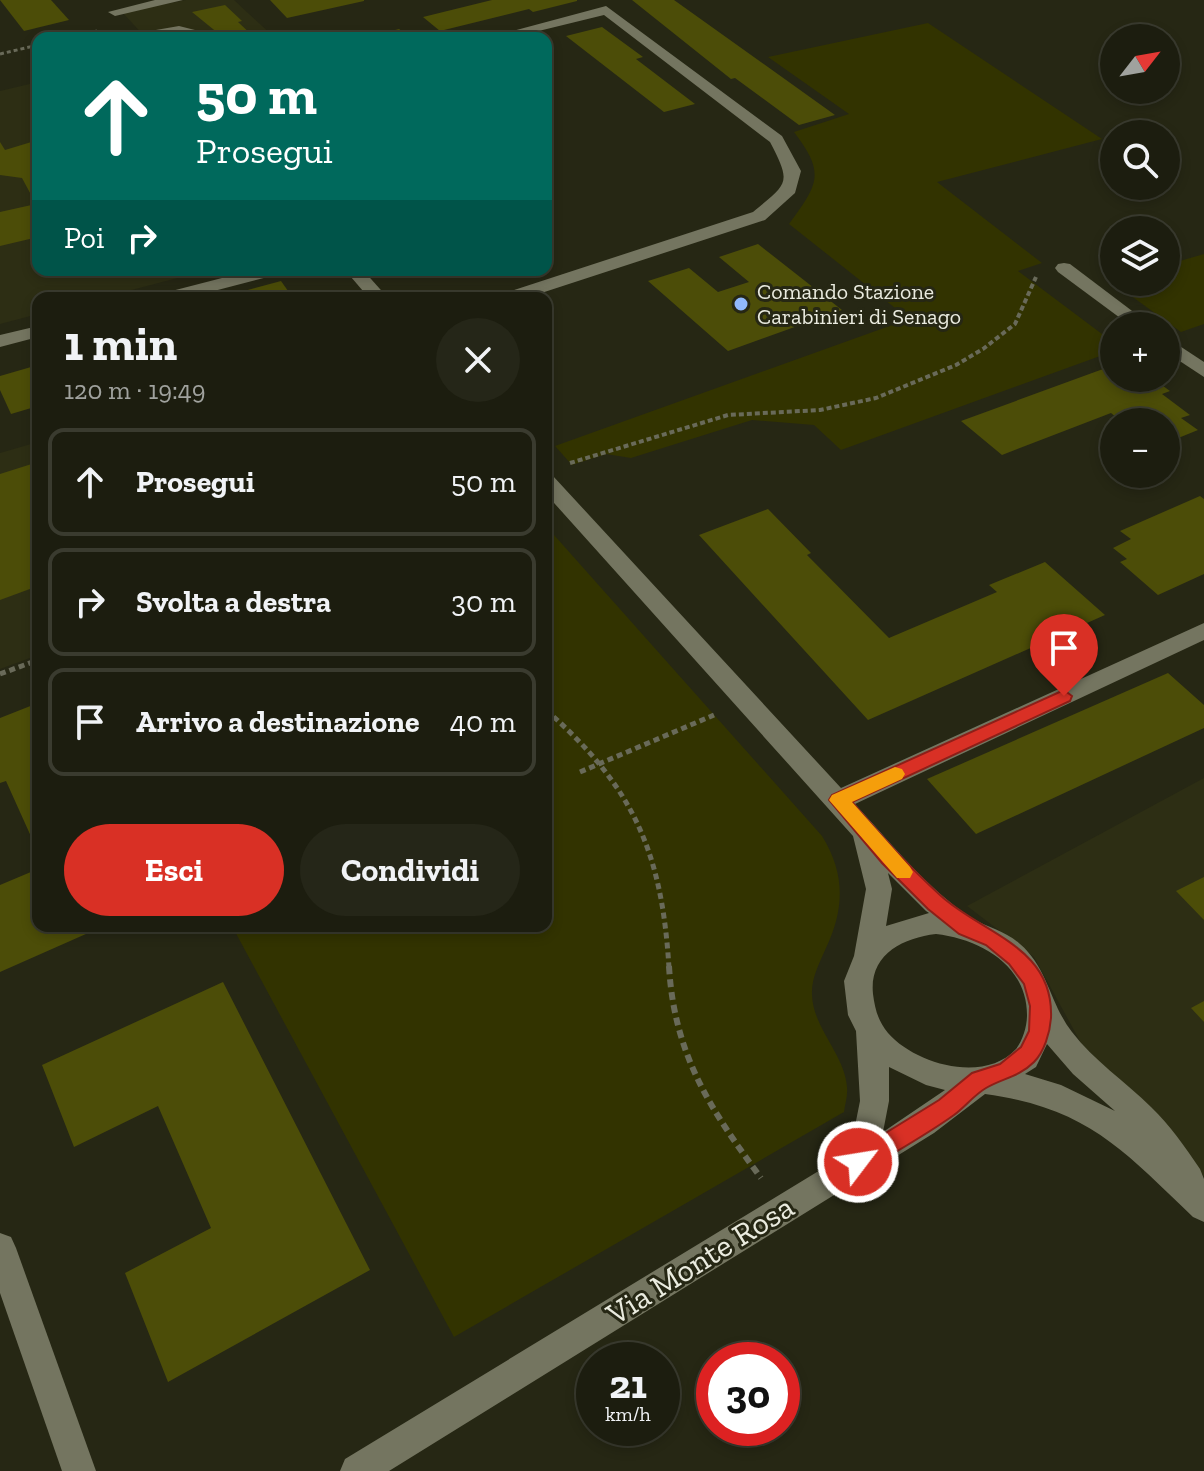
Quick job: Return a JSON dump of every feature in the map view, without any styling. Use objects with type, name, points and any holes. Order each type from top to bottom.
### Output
[{"type":"street","points":[[104,0],[134,32]]},
{"type":"street","points":[[115,12],[176,0]]},
{"type":"street","points":[[517,32],[606,10],[776,139],[793,171],[789,190],[759,216],[526,292]]},
{"type":"street","points":[[169,32],[192,32]]},
{"type":"street","points":[[1064,268],[1124,312]]},
{"type":"street","points":[[189,292],[250,276]]},
{"type":"street","points":[[359,276],[374,292]]},
{"type":"street","points":[[0,341],[32,333]]},
{"type":"street","points":[[1180,353],[1204,371]]},
{"type":"street","points":[[552,473],[748,701],[864,830],[935,903],[966,928]]},
{"type":"street","points":[[839,800],[1204,631]]},
{"type":"street","points":[[838,1173],[855,1158],[871,1123],[876,1074],[870,1032],[859,1006],[857,980],[867,957],[879,889],[864,830]]},
{"type":"street","points":[[867,957],[884,939],[908,927],[936,923],[966,928],[994,939],[1016,958],[1033,980],[1041,1006],[1067,1047],[1144,1119],[1179,1162],[1204,1205]]},
{"type":"street","points":[[980,1080],[1007,1071],[1028,1054],[1040,1031],[1041,1006]]},
{"type":"street","points":[[870,1032],[890,1055],[917,1071],[949,1080],[1022,1084],[1095,1112],[1130,1137],[1204,1205]]},
{"type":"street","name":"Via Monte Rosa","points":[[357,1471],[924,1123],[980,1080]]},
{"type":"street","points":[[0,1248],[79,1471]]},
{"type":"path","points":[[0,54],[32,46]]},
{"type":"path","points":[[552,473],[728,415],[820,410],[876,398],[956,365],[983,349],[1015,324],[1026,305],[1033,278],[1064,268]]},
{"type":"path","points":[[0,674],[32,662]]},
{"type":"path","points":[[580,772],[748,701]]},
{"type":"path","points":[[552,715],[599,763],[617,788],[654,861],[663,901],[671,995],[678,1034],[693,1076],[715,1116],[784,1208]]},
{"type":"shaded area","points":[[186,0],[234,0],[269,32],[140,32],[122,12]]},
{"type":"shaded area","points":[[928,23],[1100,138],[937,182],[1042,263],[1018,271],[1100,332],[1100,356],[841,450],[814,425],[752,420],[631,458],[606,454],[572,465],[555,446],[909,319],[789,224],[807,199],[814,179],[811,158],[794,132],[849,114],[768,57]]},
{"type":"shaded area","points":[[32,83],[32,276],[185,276],[124,292],[32,292],[32,316],[0,324],[0,91]]},
{"type":"shaded area","points":[[1204,254],[1204,324],[1181,332],[1180,312],[1153,312],[1131,296],[1180,296],[1180,261]]},
{"type":"shaded area","points":[[32,444],[32,657],[0,669],[0,453]]},
{"type":"shaded area","points":[[552,533],[822,836],[830,850],[838,877],[839,905],[837,919],[814,976],[812,995],[818,1019],[845,1075],[847,1096],[844,1112],[454,1337],[235,932],[552,932]]},
{"type":"shaded area","points":[[1204,778],[1204,1177],[1183,1147],[1081,1043],[1034,957],[967,906]]},
{"type":"building","points":[[0,0],[51,0],[69,20],[24,31]]},
{"type":"building","points":[[270,0],[364,0],[364,1],[287,18]]},
{"type":"building","points":[[492,0],[577,1],[533,12],[529,9],[440,31],[423,17]]},
{"type":"building","points":[[632,0],[674,0],[835,115],[799,125],[735,78],[731,79]]},
{"type":"building","points":[[225,5],[249,32],[217,32],[192,12]]},
{"type":"building","points":[[602,27],[643,57],[636,59],[695,104],[664,112],[566,36]]},
{"type":"building","points":[[0,142],[5,150],[32,142],[32,197],[22,178],[0,175]]},
{"type":"building","points":[[32,205],[32,238],[0,246],[0,212]]},
{"type":"building","points":[[758,244],[842,310],[728,351],[648,281],[689,268],[718,292],[749,282],[719,257]]},
{"type":"building","points":[[281,281],[289,292],[240,292]]},
{"type":"building","points":[[32,367],[32,408],[11,414],[0,390],[0,376]]},
{"type":"building","points":[[1100,370],[1100,392],[1167,392],[1162,394],[1190,415],[1181,418],[1198,430],[1180,437],[1180,408],[1100,408],[1100,417],[1002,455],[961,421]]},
{"type":"building","points":[[32,464],[32,588],[0,600],[0,474]]},
{"type":"building","points":[[1200,496],[1204,499],[1204,574],[1158,595],[1120,562],[1127,559],[1113,548],[1131,539],[1120,531]]},
{"type":"building","points":[[768,509],[811,553],[807,555],[889,638],[997,592],[989,585],[1045,562],[1105,615],[868,720],[699,535]]},
{"type":"building","points":[[1168,673],[1204,705],[1204,728],[976,834],[927,779]]},
{"type":"building","points":[[32,705],[32,839],[6,781],[0,783],[0,718]]},
{"type":"building","points":[[32,872],[32,932],[90,932],[0,972],[0,885]]},
{"type":"building","points":[[1204,877],[1204,920],[1176,891]]},
{"type":"building","points":[[223,982],[370,1270],[168,1382],[125,1273],[211,1228],[158,1106],[74,1147],[42,1065]]},
{"type":"building","points":[[1204,1001],[1204,1022],[1191,1008]]},
{"type":"slow traffic","points":[[895,774],[839,800],[904,872]]},
{"type":"place","name":"Comando Stazione Carabinieri di Senago","points":[[741,304]]},
{"type":"route","points":[[858,1162],[924,1123],[980,1080],[1007,1071],[1028,1054],[1040,1031],[1041,1006],[1033,980],[1016,958],[994,939],[966,928],[935,903],[889,858],[839,800],[1064,696]]}]
